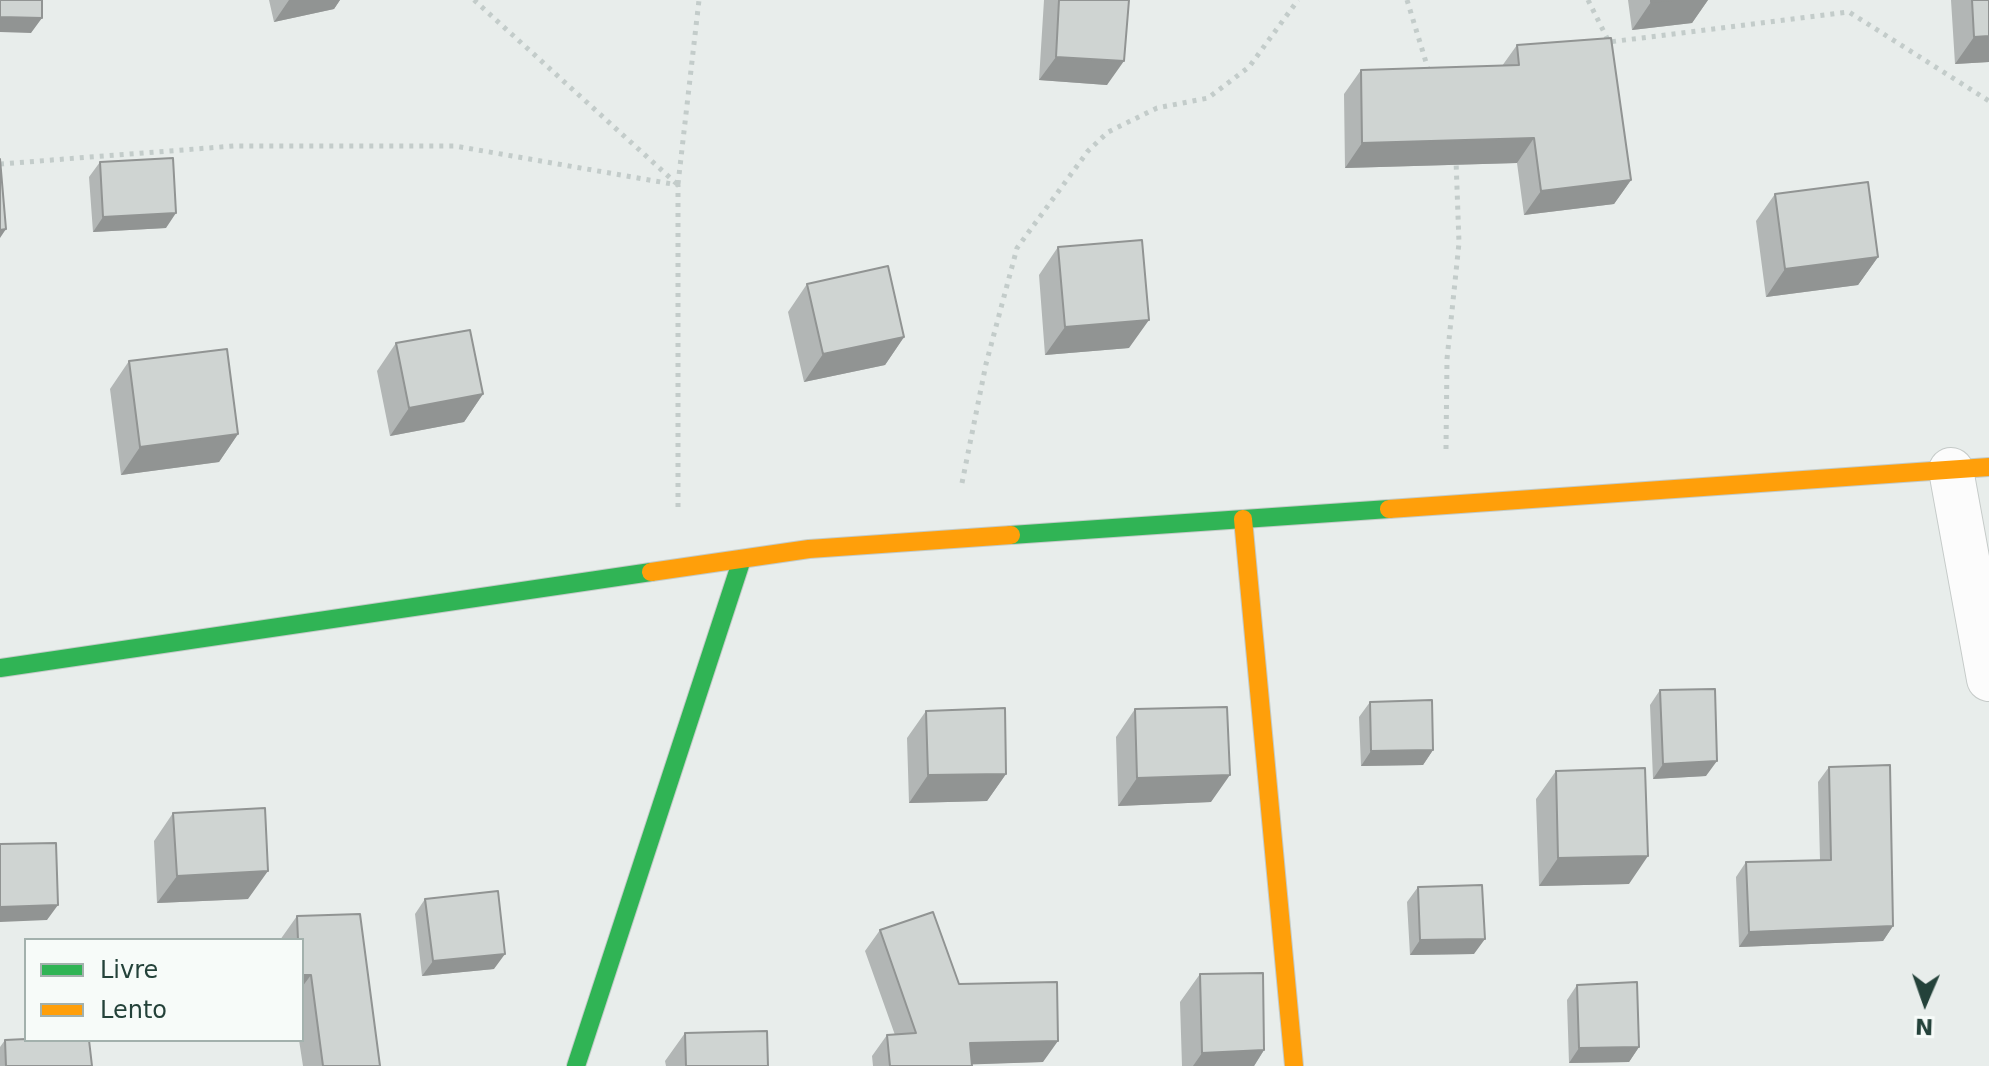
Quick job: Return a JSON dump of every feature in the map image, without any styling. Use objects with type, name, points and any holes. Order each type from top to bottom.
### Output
[{"type":"main road","points":[[0,668],[809,549],[1970,468]]},
{"type":"main road","points":[[1243,519],[1294,1066]]},
{"type":"main road","points":[[576,1066],[742,559]]},
{"type":"street","points":[[1970,468],[1989,679]]},
{"type":"path","points":[[474,0],[678,185]]},
{"type":"path","points":[[678,569],[678,185],[699,0]]},
{"type":"path","points":[[954,539],[962,477],[986,364],[1017,248],[1088,151],[1108,132],[1157,108],[1208,98],[1249,67],[1298,0]]},
{"type":"path","points":[[1407,0],[1433,81]]},
{"type":"path","points":[[1588,0],[1609,42],[1849,12],[1989,101]]},
{"type":"path","points":[[0,164],[234,146],[455,146],[678,185]]},
{"type":"path","points":[[1450,505],[1444,416],[1459,243],[1455,148]]},
{"type":"building","points":[[0,0],[42,0],[42,18],[0,17]]},
{"type":"building","points":[[1059,0],[1129,0],[1124,61],[1056,57]]},
{"type":"building","points":[[1972,0],[1989,0],[1989,36],[1974,37]]},
{"type":"building","points":[[1611,38],[1631,180],[1541,191],[1534,138],[1362,143],[1361,70],[1519,65],[1517,45]]},
{"type":"building","points":[[173,158],[176,213],[103,217],[100,162]]},
{"type":"building","points":[[0,159],[6,229],[0,230]]},
{"type":"building","points":[[1868,182],[1878,257],[1785,269],[1775,194]]},
{"type":"building","points":[[1142,240],[1149,320],[1065,327],[1058,247]]},
{"type":"building","points":[[888,266],[904,337],[823,354],[807,284]]},
{"type":"building","points":[[470,330],[483,394],[409,408],[396,343]]},
{"type":"building","points":[[227,349],[238,434],[140,447],[129,361]]},
{"type":"building","points":[[1715,689],[1717,761],[1663,764],[1660,690]]},
{"type":"building","points":[[1432,700],[1433,750],[1371,751],[1370,702]]},
{"type":"building","points":[[1227,707],[1230,775],[1137,778],[1135,709]]},
{"type":"building","points":[[1005,708],[1006,774],[928,775],[926,711]]},
{"type":"building","points":[[1890,765],[1893,926],[1749,932],[1746,862],[1831,860],[1829,767]]},
{"type":"building","points":[[1645,768],[1648,856],[1558,858],[1556,771]]},
{"type":"building","points":[[265,808],[268,871],[177,876],[173,813]]},
{"type":"building","points":[[56,843],[58,905],[0,907],[0,844]]},
{"type":"building","points":[[1482,885],[1485,939],[1420,940],[1418,887]]},
{"type":"building","points":[[498,891],[505,954],[433,961],[425,899]]},
{"type":"building","points":[[933,912],[959,984],[1057,982],[1058,1041],[970,1043],[972,1066],[890,1066],[887,1035],[916,1033],[880,930]]},
{"type":"building","points":[[360,914],[380,1066],[323,1066],[311,975],[304,975],[304,938],[298,938],[297,916]]},
{"type":"building","points":[[1263,973],[1264,1050],[1202,1053],[1200,974]]},
{"type":"building","points":[[1637,982],[1639,1047],[1579,1048],[1577,985]]},
{"type":"building","points":[[767,1031],[768,1066],[686,1066],[685,1033]]},
{"type":"building","points":[[5,1040],[89,1042],[92,1066],[6,1066]]},
{"type":"traffic: fast","points":[[1011,535],[1389,509]]},
{"type":"traffic: fast","points":[[576,1066],[742,559]]},
{"type":"traffic: fast","points":[[0,668],[651,572]]},
{"type":"traffic: slow","points":[[1389,509],[1989,467]]},
{"type":"traffic: slow","points":[[1243,519],[1294,1066]]},
{"type":"traffic: slow","points":[[651,572],[809,549],[1011,535]]}]
